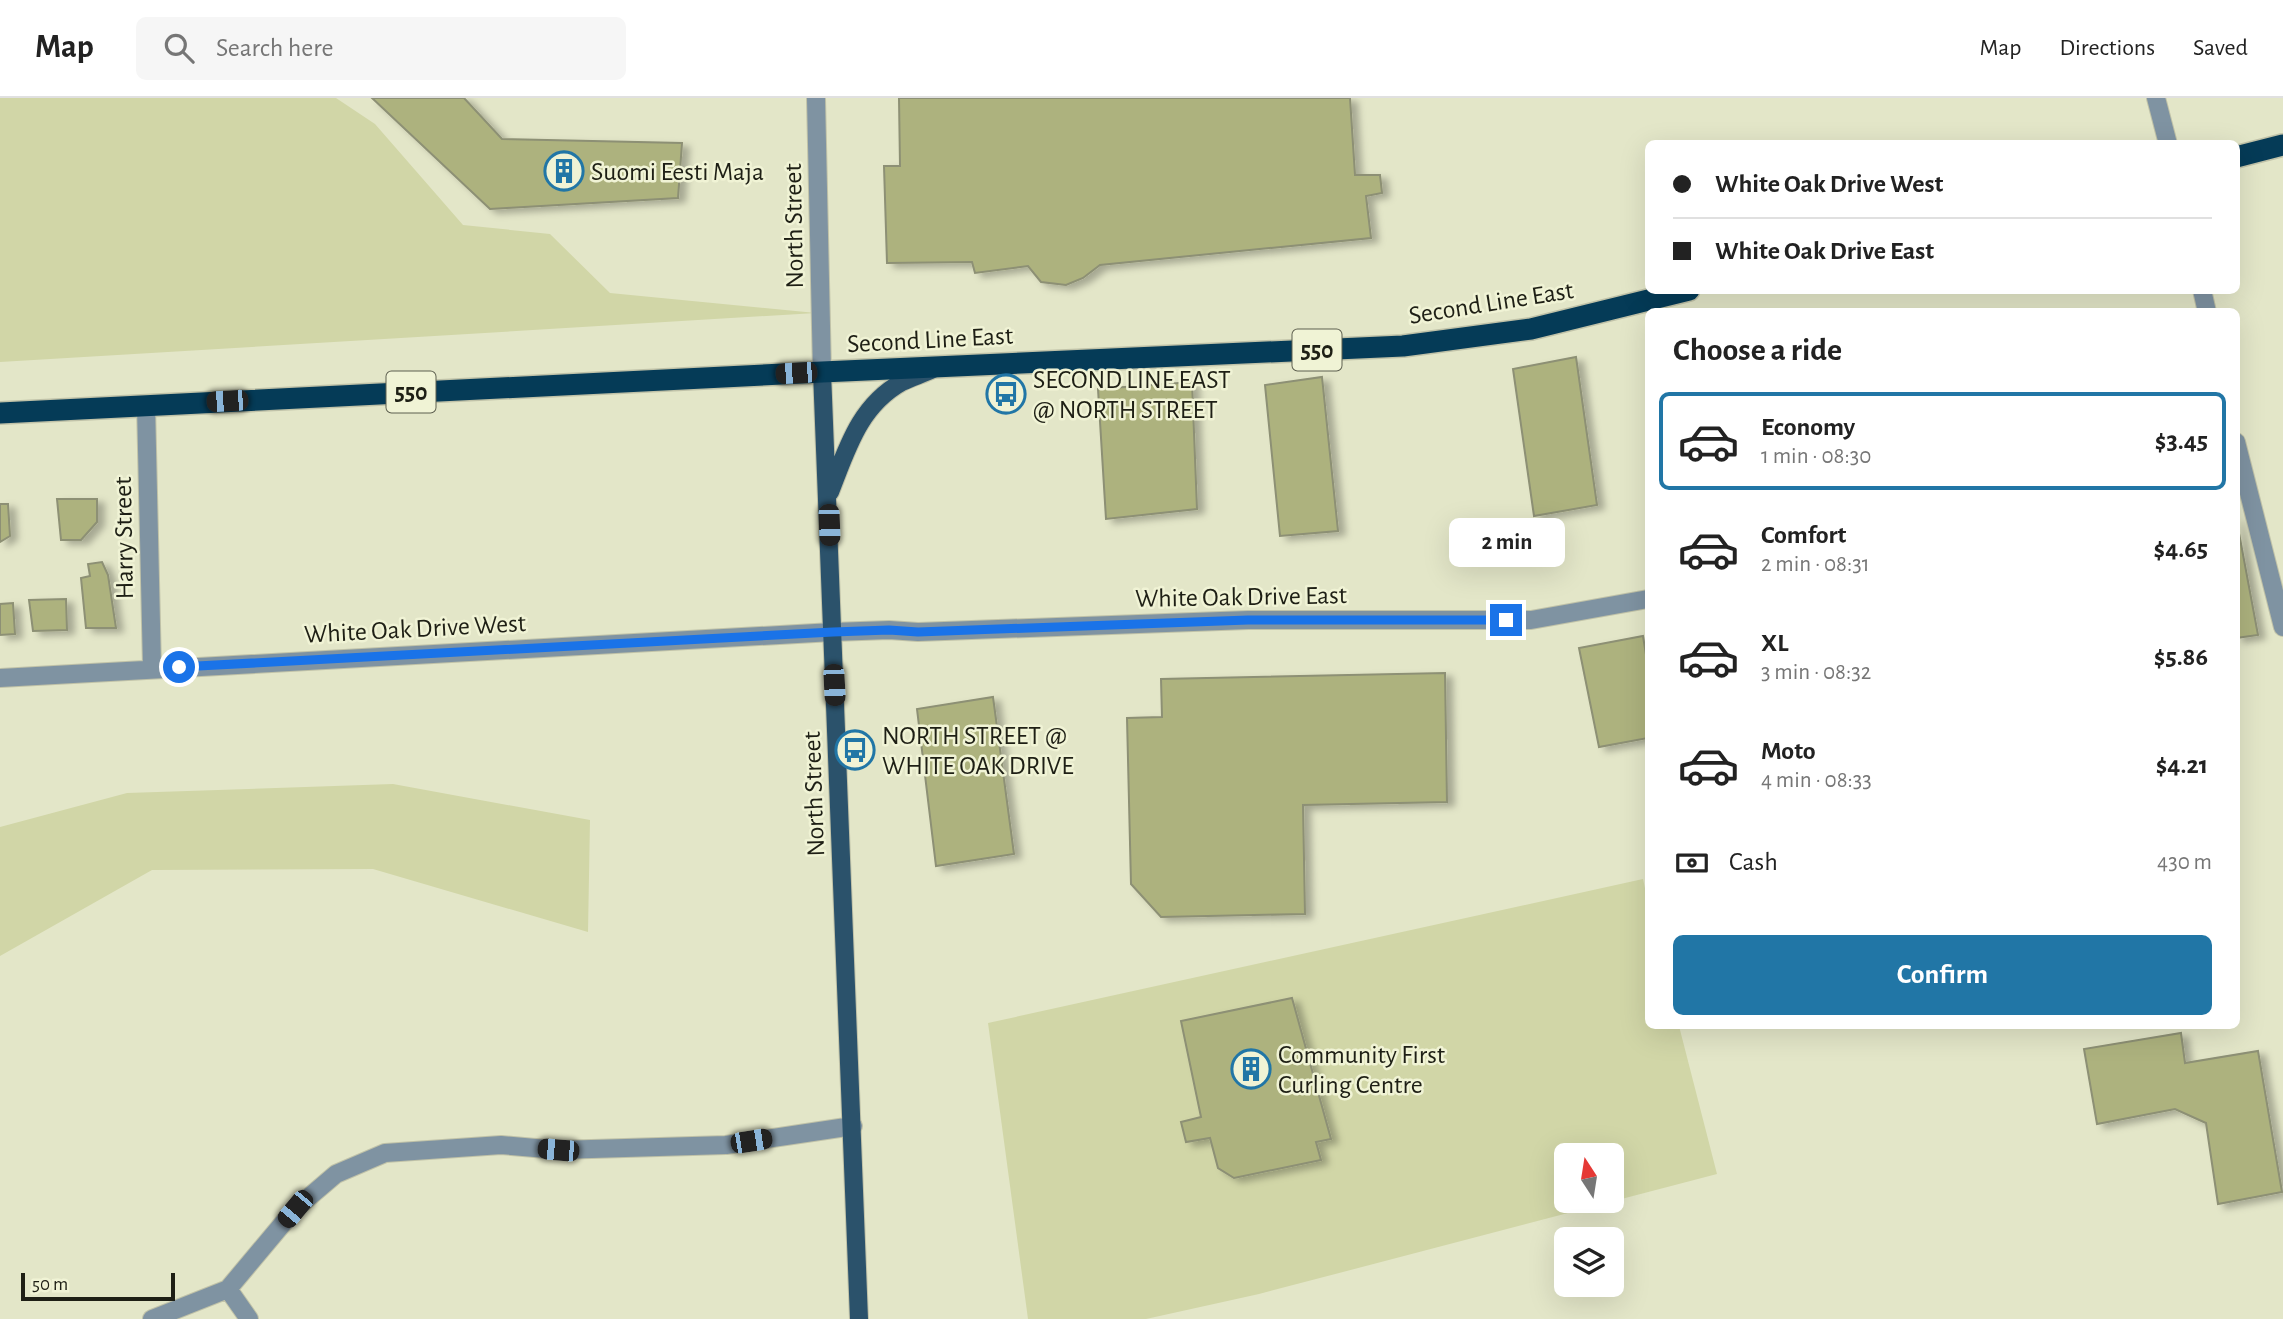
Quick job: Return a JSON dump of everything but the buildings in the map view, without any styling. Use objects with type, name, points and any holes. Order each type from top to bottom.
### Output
[{"type":"highway","points":[[2240,156],[2283,145]]},
{"type":"highway","name":"Second Line East","points":[[0,413],[1403,346],[1531,329],[1673,294]]},
{"type":"main road","points":[[828,498],[855,429],[868,411],[901,383],[939,367]]},
{"type":"main road","name":"North Street","points":[[822,372],[859,1319]]},
{"type":"street","name":"North Street","points":[[816,98],[822,372]]},
{"type":"street","points":[[2156,98],[2167,140]]},
{"type":"street","name":"Harry Street","points":[[146,405],[152,668]]},
{"type":"street","points":[[2240,460],[2283,627]]},
{"type":"street","name":"White Oak Drive East","points":[[833,632],[918,632],[1248,620],[1531,620],[1645,600]]},
{"type":"street","name":"White Oak Drive West","points":[[0,678],[833,632]]},
{"type":"street","points":[[152,1319],[228,1289],[295,1209],[315,1191],[335,1174],[385,1153],[501,1145],[558,1150],[726,1145],[853,1126]]},
{"type":"street","points":[[228,1289],[249,1319]]},
{"type":"green space","points":[[0,98],[336,98],[375,124],[463,225],[550,234],[610,293],[816,313],[0,362]]},
{"type":"green space","points":[[393,784],[590,820],[588,932],[373,869],[152,870],[0,956],[0,827],[127,793]]},
{"type":"green space","points":[[1643,879],[1645,1029],[1680,1029],[1717,1174],[1624,1198],[1624,1143],[1554,1143],[1554,1213],[1568,1213],[1259,1294],[1146,1319],[1028,1319],[988,1023]]},
{"type":"place","name":"Suomi Eesti Maja","points":[[564,171]]},
{"type":"place","name":"SECOND LINE EAST @ NORTH STREET","points":[[1006,394]]},
{"type":"place","name":"NORTH STREET @ WHITE OAK DRIVE","points":[[855,750]]},
{"type":"place","name":"Community First Curling Centre","points":[[1251,1069]]},
{"type":"route","points":[[179,667],[889,630],[918,632],[1248,620],[1506,620]]}]
